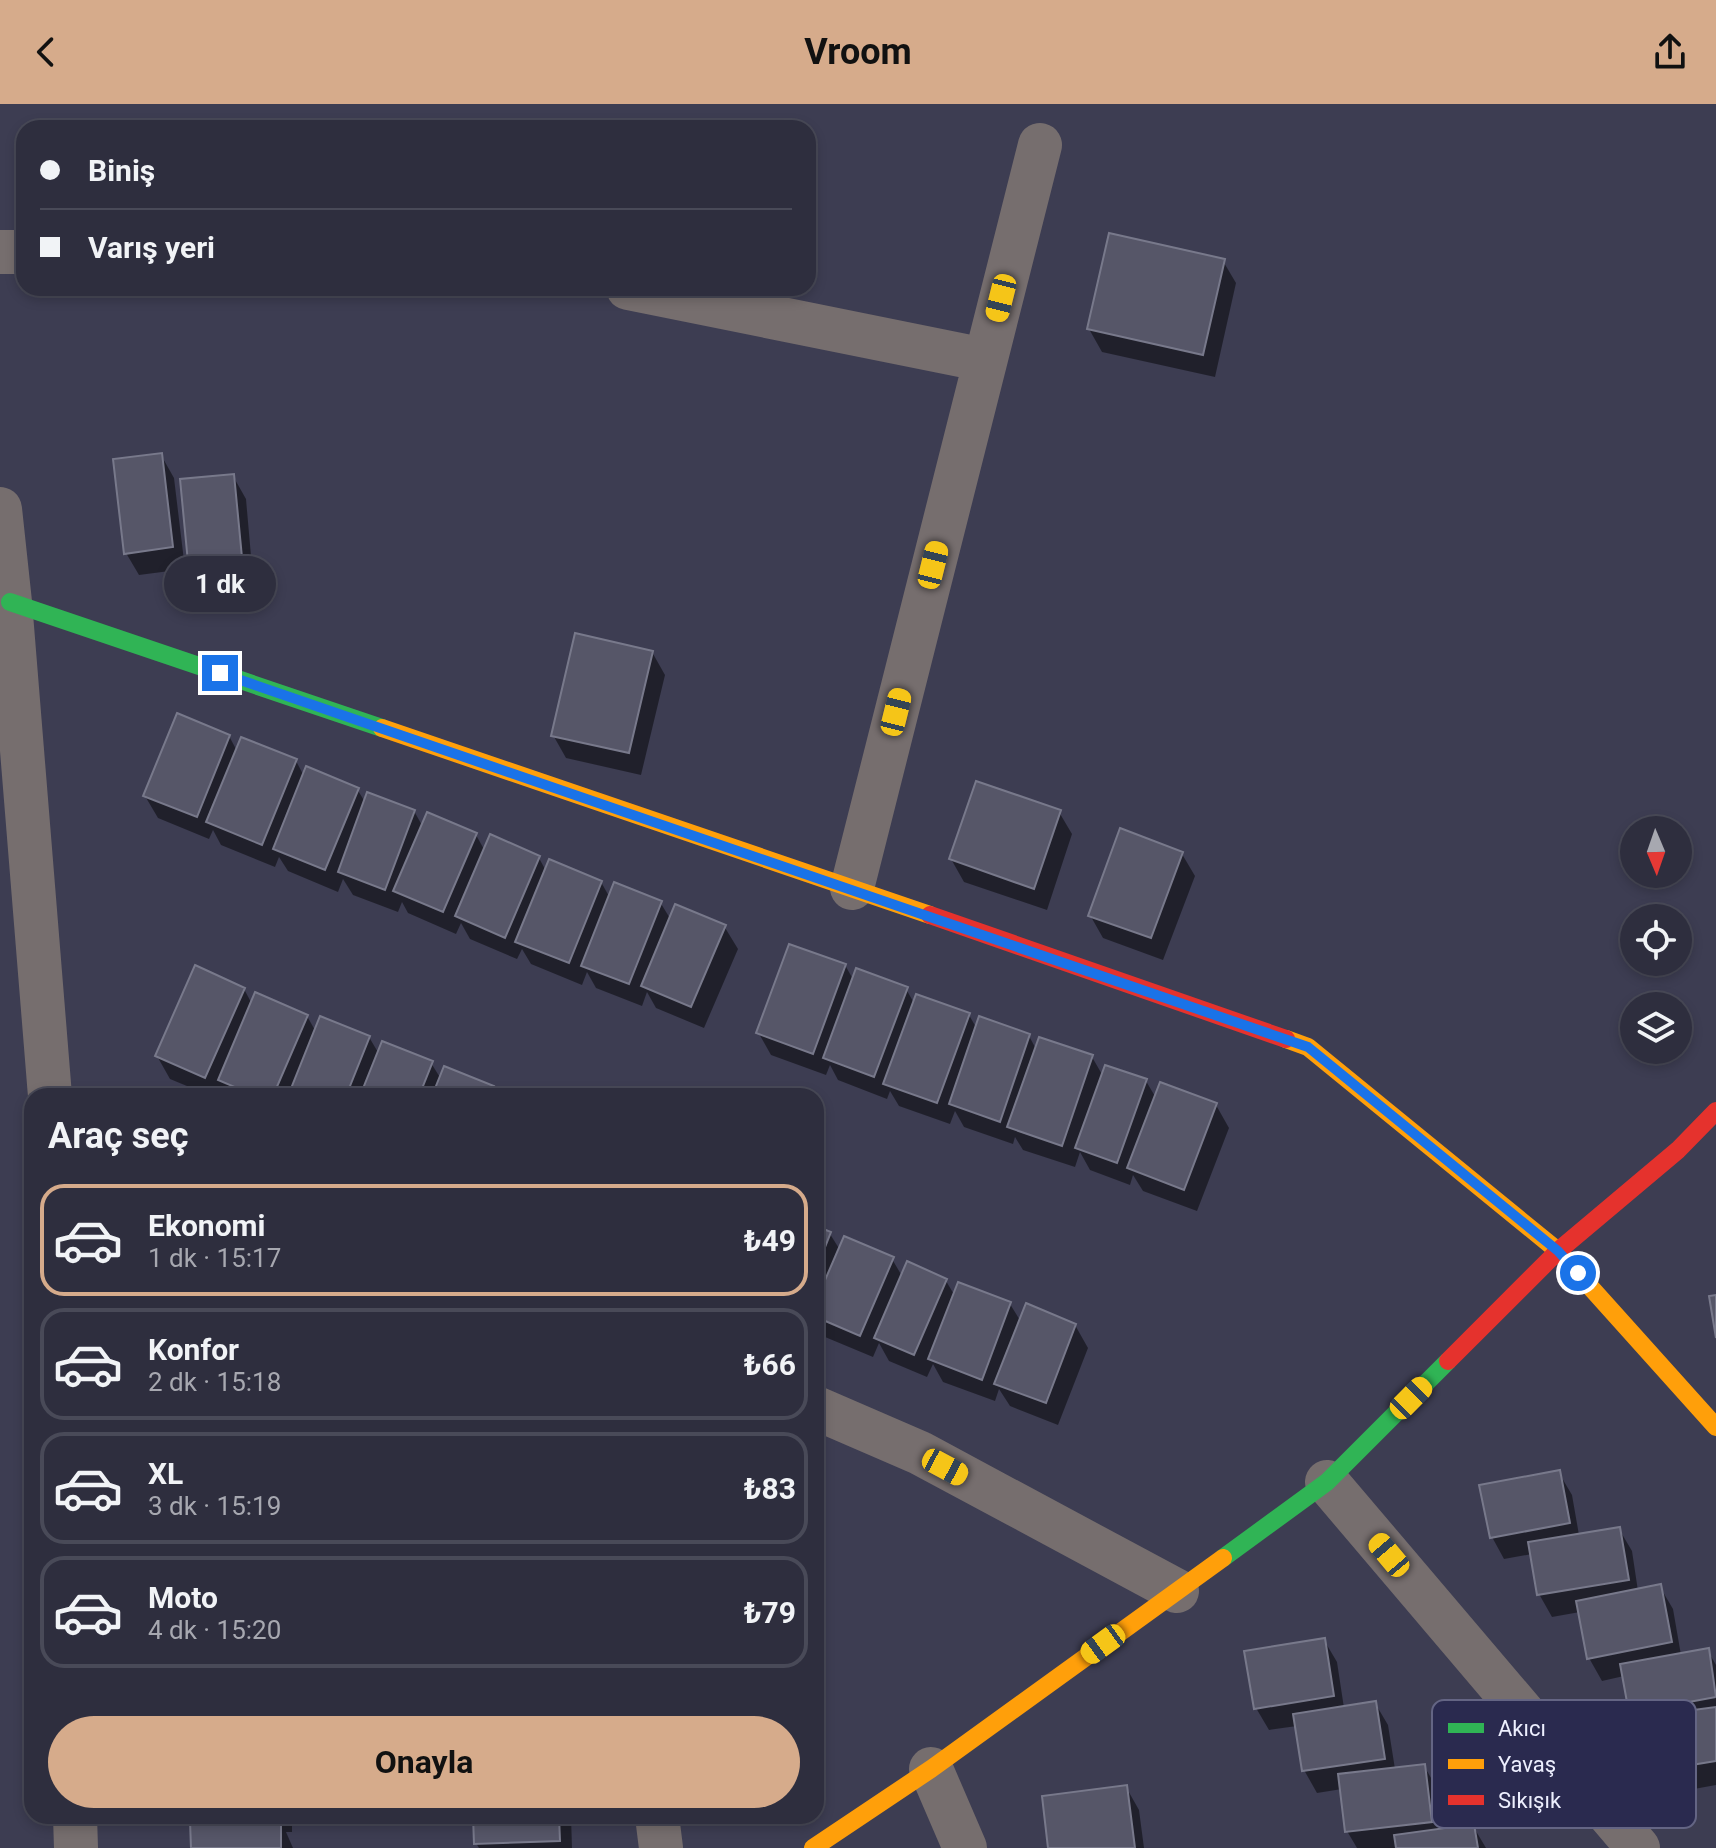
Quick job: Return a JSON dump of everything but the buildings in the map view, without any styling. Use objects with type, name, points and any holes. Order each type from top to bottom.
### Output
[{"type":"street","points":[[852,888],[1040,145]]},
{"type":"street","points":[[668,296],[985,360]]},
{"type":"street","points":[[0,509],[49,1088]]},
{"type":"street","points":[[10,602],[852,888],[1308,1047],[1558,1251],[1716,1427]]},
{"type":"street","points":[[813,1848],[931,1769],[1327,1482],[1558,1251],[1678,1150],[1716,1111]]},
{"type":"street","points":[[824,1411],[920,1453],[1177,1591]]},
{"type":"street","points":[[1327,1482],[1512,1700]]},
{"type":"street","points":[[931,1769],[965,1848]]},
{"type":"street","points":[[75,1824],[76,1848]]},
{"type":"street","points":[[658,1824],[661,1848]]},
{"type":"street","points":[[1621,1828],[1638,1848]]},
{"type":"traffic: fast","points":[[10,602],[382,728]]},
{"type":"traffic: fast","points":[[1223,1558],[1327,1482],[1448,1361]]},
{"type":"traffic: slow","points":[[382,728],[930,915]]},
{"type":"traffic: slow","points":[[1286,1039],[1308,1047],[1558,1251],[1716,1427]]},
{"type":"traffic: slow","points":[[813,1848],[931,1769],[1223,1558]]},
{"type":"traffic: jam","points":[[930,915],[1286,1039]]},
{"type":"traffic: jam","points":[[1448,1361],[1558,1251],[1678,1150],[1716,1111]]},
{"type":"route","points":[[220,673],[1308,1047],[1558,1251],[1578,1273]]}]
